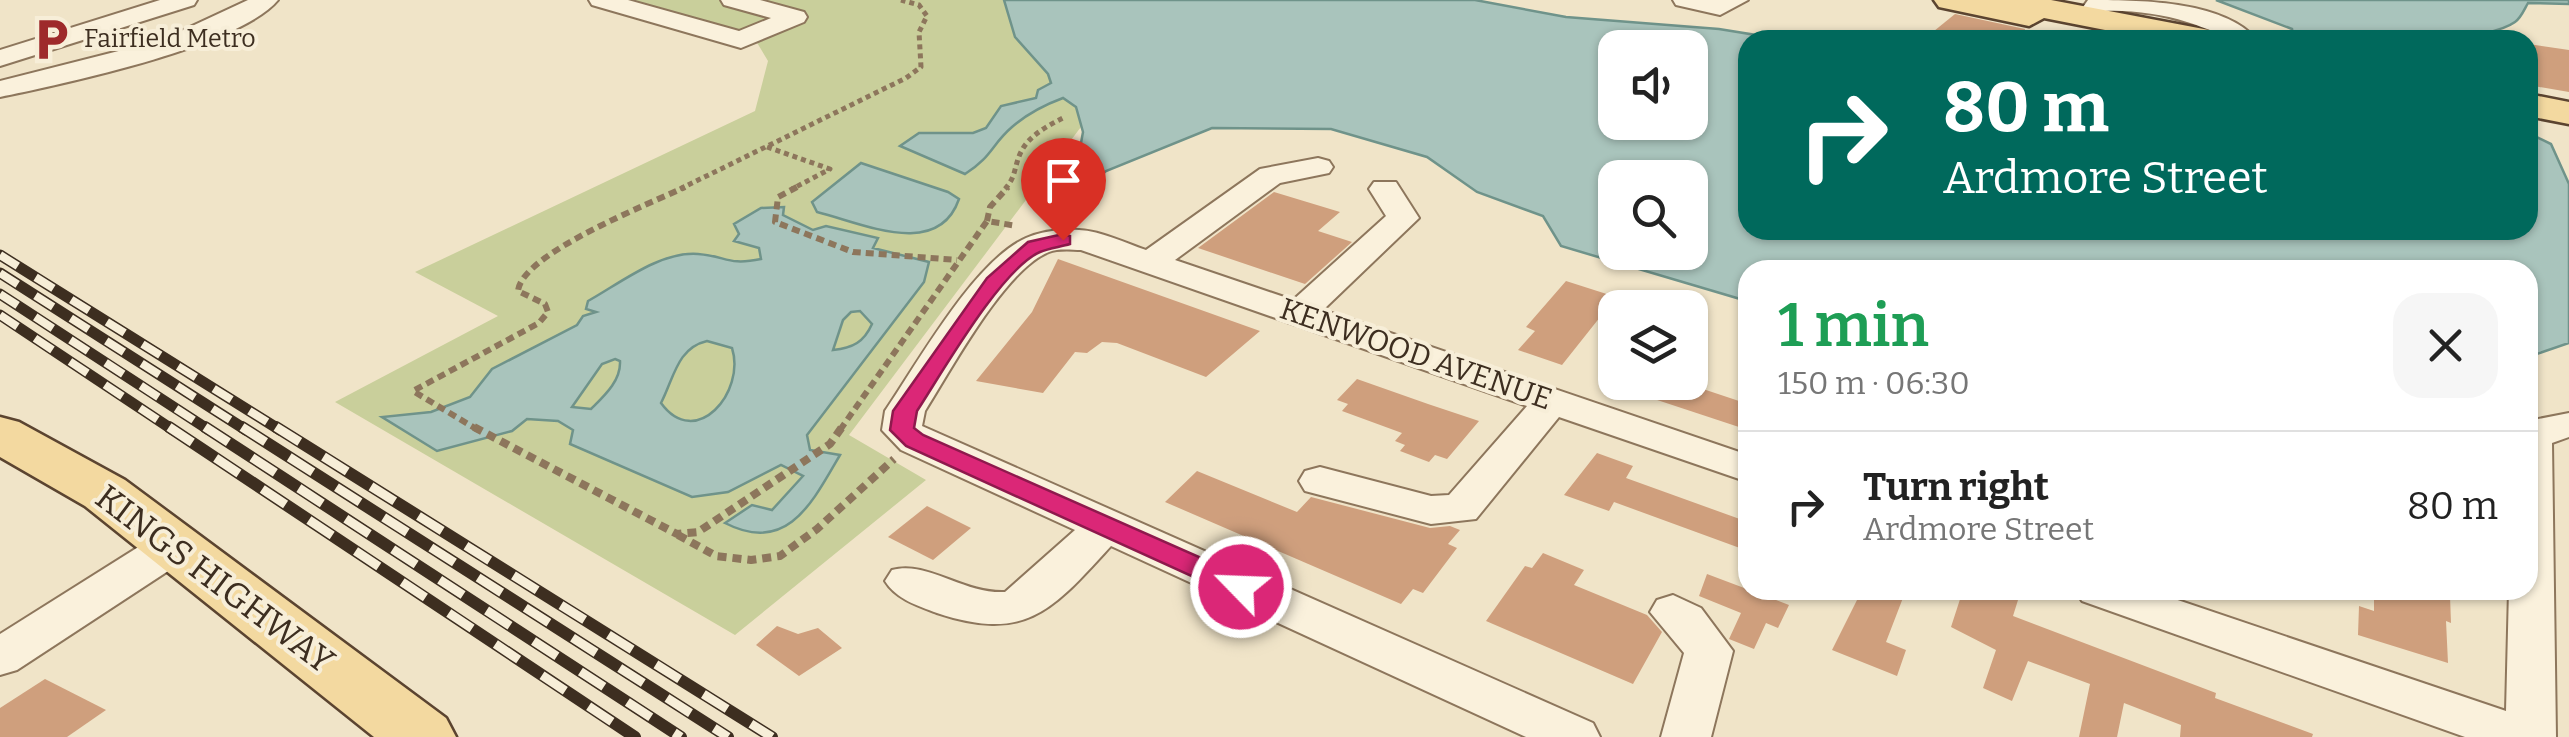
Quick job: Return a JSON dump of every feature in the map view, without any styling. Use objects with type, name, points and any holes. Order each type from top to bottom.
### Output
[{"type":"main road","points":[[1950,0],[2106,30]]},
{"type":"main road","points":[[2000,0],[2159,30]]},
{"type":"main road","points":[[2538,107],[2569,113]]},
{"type":"main road","name":"KINGS HIGHWAY","points":[[0,434],[105,493],[422,737]]},
{"type":"street","points":[[0,58],[185,0]]},
{"type":"street","points":[[0,90],[166,47],[210,30],[266,0]]},
{"type":"street","points":[[601,0],[741,40],[796,17],[733,0]]},
{"type":"street","points":[[1685,0],[1720,8],[1736,0]]},
{"type":"street","points":[[2088,16],[2098,4],[2128,5],[2202,19],[2230,30]]},
{"type":"street","points":[[1151,262],[1271,175],[1318,167]]},
{"type":"street","points":[[1298,314],[1403,218],[1385,190]]},
{"type":"street","name":"KENWOOD AVENUE","points":[[976,271],[1035,246],[1084,240],[1738,466]]},
{"type":"street","points":[[976,271],[905,411],[902,430],[915,441],[1575,737]]},
{"type":"street","points":[[1320,482],[1430,510],[1461,508],[1552,401]]},
{"type":"street","points":[[2538,592],[2550,434]]},
{"type":"street","points":[[908,580],[945,600],[996,607],[1019,605],[1106,526]]},
{"type":"street","points":[[0,658],[175,545]]},
{"type":"street","points":[[2127,600],[2527,737],[2537,600]]},
{"type":"street","points":[[1672,612],[1710,650],[1686,737]]},
{"type":"path","points":[[901,0],[919,5],[927,16],[919,32],[921,67],[542,258],[519,281],[518,292],[545,304],[548,312],[539,323],[412,391],[507,447],[716,556],[751,560],[780,556],[817,529],[915,441]]},
{"type":"path","points":[[987,221],[990,206],[1016,176],[1022,150],[1043,128],[1063,118]]},
{"type":"path","points":[[766,146],[830,169],[778,196],[775,222],[853,252],[976,271]]},
{"type":"path","points":[[677,534],[698,532],[821,451]]},
{"type":"green space","points":[[631,0],[1052,0],[1117,79],[849,435],[926,480],[735,635],[335,402],[498,316],[415,272],[755,111],[768,61],[756,41]]},
{"type":"water","points":[[1004,0],[1475,0],[1566,17],[1738,32],[1738,240],[2538,240],[2538,138],[2551,144],[2569,184],[2569,343],[2538,354],[2538,260],[1738,260],[1738,298],[1642,270],[1708,270],[1708,160],[1598,160],[1598,257],[1561,246],[1543,216],[1477,192],[1427,157],[1331,129],[1212,128],[1106,171],[1048,215],[1061,172],[1079,154],[1083,132],[1076,107],[1063,98],[1018,122],[965,174],[900,146],[919,133],[973,133],[986,128],[1001,106],[1036,98],[1038,90],[1051,83],[1048,74],[1015,37]]},
{"type":"water","points":[[2216,0],[2569,0],[2569,4],[2528,3],[2515,22],[2497,30],[2292,29]]},
{"type":"water","points":[[861,163],[959,199],[949,218],[917,233],[876,229],[817,212],[812,202]]},
{"type":"water","points":[[784,207],[783,215],[813,230],[826,226],[878,238],[873,248],[929,262],[924,282],[807,435],[810,450],[840,455],[808,506],[781,528],[765,533],[725,523],[752,505],[772,510],[803,476],[781,465],[728,492],[692,497],[570,444],[573,430],[558,421],[527,419],[512,431],[437,451],[382,417],[431,412],[470,397],[492,369],[577,325],[583,316],[596,312],[586,309],[588,301],[655,263],[684,254],[741,261],[761,259],[759,248],[734,241],[739,234],[734,224],[761,208]],"holes":[[[860,311],[872,324],[865,335],[852,346],[833,350],[843,320],[851,312]],[[707,341],[732,348],[734,365],[732,382],[715,410],[689,421],[675,416],[661,403],[678,365],[697,345]],[[620,361],[611,388],[591,409],[572,407],[602,364]]]},
{"type":"building","points":[[1955,14],[2025,29],[2025,30],[1935,30]]},
{"type":"building","points":[[2538,45],[2569,50],[2569,92],[2538,87]]},
{"type":"building","points":[[1274,192],[1340,212],[1318,231],[1352,242],[1305,284],[1198,248]]},
{"type":"building","points":[[1058,259],[1260,331],[1206,377],[1117,343],[1102,342],[1087,353],[1075,352],[1043,393],[976,381],[1032,312]]},
{"type":"building","points":[[1566,281],[1598,291],[1598,320],[1562,365],[1518,350],[1535,331],[1526,327]]},
{"type":"building","points":[[1357,379],[1479,421],[1447,459],[1435,455],[1429,462],[1400,451],[1405,445],[1395,441],[1402,433],[1342,411],[1348,404],[1337,400]]},
{"type":"building","points":[[1708,391],[1738,401],[1738,427],[1657,400],[1708,400]]},
{"type":"building","points":[[1597,453],[1633,466],[1626,478],[1738,518],[1738,547],[1614,502],[1609,511],[1564,495]]},
{"type":"building","points":[[1197,471],[1297,512],[1311,497],[1430,528],[1450,526],[1460,530],[1448,544],[1457,548],[1423,593],[1413,589],[1401,604],[1165,502]]},
{"type":"building","points":[[927,506],[971,528],[933,560],[888,537]]},
{"type":"building","points":[[1543,553],[1584,570],[1574,585],[1647,615],[1662,632],[1633,684],[1486,621],[1525,566],[1532,568]]},
{"type":"building","points":[[1707,574],[1738,586],[1738,600],[1776,600],[1789,605],[1778,628],[1766,623],[1754,649],[1729,639],[1741,613],[1699,596]]},
{"type":"building","points":[[1857,600],[1902,600],[1886,642],[1906,650],[1897,676],[1832,650]]},
{"type":"building","points":[[1960,600],[2018,600],[2013,616],[2313,734],[2180,737],[2181,725],[2124,703],[2117,737],[2079,737],[2090,684],[2028,661],[2012,701],[1983,688],[1996,650],[1951,627]]},
{"type":"building","points":[[2374,600],[2450,600],[2451,623],[2446,621],[2448,663],[2358,635],[2359,606],[2374,611]]},
{"type":"building","points":[[777,626],[798,634],[818,628],[842,648],[799,676],[756,645]]},
{"type":"building","points":[[45,679],[106,710],[67,737],[0,737],[0,708]]},
{"type":"railway","points":[[0,255],[280,430]]},
{"type":"railway","points":[[0,273],[246,430]]},
{"type":"railway","points":[[0,294],[209,430]]},
{"type":"railway","points":[[0,315],[173,430]]},
{"type":"railway","points":[[169,427],[635,737]]},
{"type":"railway","points":[[205,427],[681,737]]},
{"type":"railway","points":[[242,427],[728,737]]},
{"type":"railway","points":[[276,427],[772,737]]},
{"type":"place","name":"Fairfield Metro","points":[[51,39]]},
{"type":"route","points":[[1063,240],[1035,246],[994,282],[905,411],[902,430],[915,441],[1241,587]]}]
